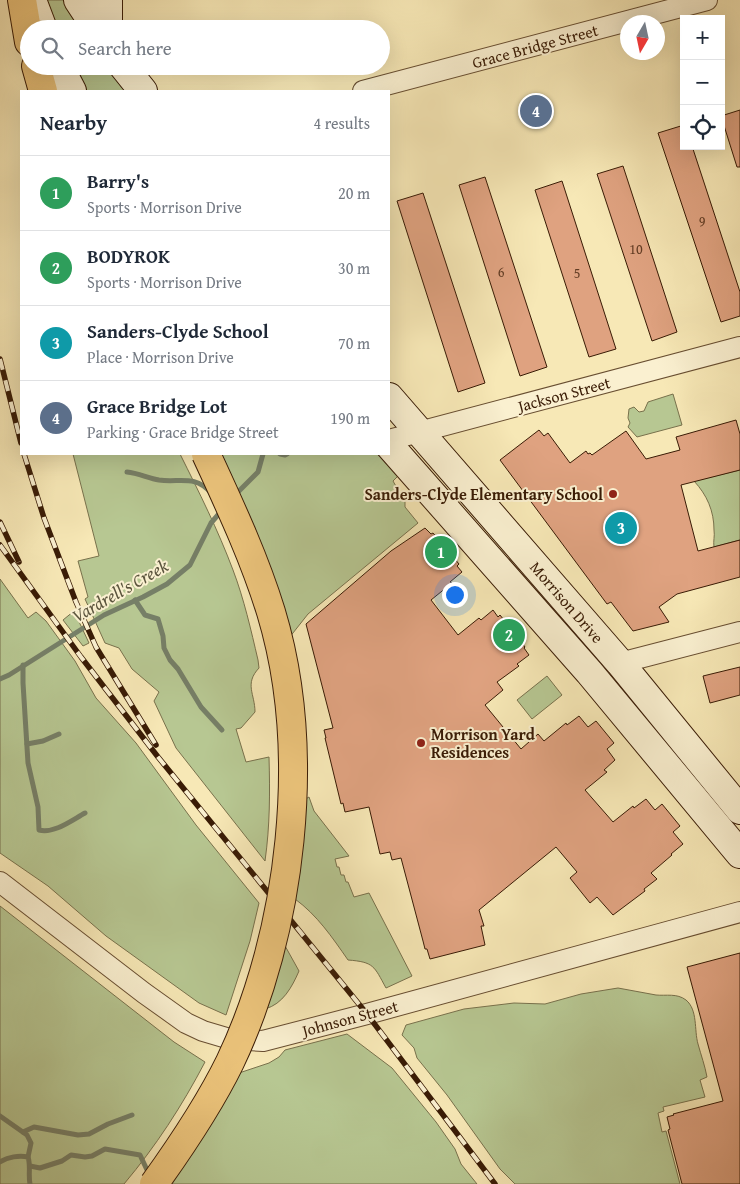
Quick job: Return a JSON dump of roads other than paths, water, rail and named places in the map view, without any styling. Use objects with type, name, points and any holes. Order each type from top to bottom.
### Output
[{"type":"highway","points":[[22,0],[25,20]]},
{"type":"highway","points":[[39,75],[43,90]]},
{"type":"highway","points":[[154,1184],[182,1145],[207,1104],[230,1062],[246,1023],[263,977],[277,922],[285,882],[290,828],[292,766],[290,712],[279,644],[255,564],[206,455]]},
{"type":"main road","points":[[32,0],[40,20]]},
{"type":"main road","points":[[78,0],[91,20]]},
{"type":"main road","points":[[108,0],[108,20]]},
{"type":"main road","points":[[64,75],[71,90]]},
{"type":"main road","points":[[131,75],[142,90]]},
{"type":"main road","name":"Morrison Drive","points":[[390,398],[620,663],[740,810]]},
{"type":"main road","name":"Morrison Drive","points":[[390,446],[589,672],[740,854]]},
{"type":"street","name":"Grace Bridge Street","points":[[367,90],[707,0]]},
{"type":"street","name":"Jackson Street","points":[[390,440],[740,347]]},
{"type":"street","points":[[620,663],[740,632]]},
{"type":"street","name":"Johnson Street","points":[[0,882],[186,1023],[203,1031],[230,1039],[263,1041],[740,912]]},
{"type":"waterway","name":"Vardrell's Creek","points":[[235,495],[258,472],[263,455]]},
{"type":"waterway","points":[[127,472],[166,481],[193,481],[199,483],[211,493]]},
{"type":"waterway","name":"Vardrell's Creek","points":[[0,679],[104,615],[167,584],[190,565],[211,523],[223,509]]},
{"type":"waterway","points":[[135,600],[145,615],[158,619],[164,648],[170,660],[178,669],[201,707],[222,730]]},
{"type":"waterway","points":[[23,665],[28,763],[38,807],[39,830],[45,831],[57,828],[85,813]]},
{"type":"waterway","points":[[27,744],[43,741],[59,734]]},
{"type":"waterway","points":[[23,1132],[34,1127],[78,1135],[89,1134],[132,1115]]},
{"type":"waterway","points":[[0,1116],[27,1135],[31,1143],[28,1157]]},
{"type":"waterway","points":[[30,1166],[40,1168],[62,1161],[71,1155],[92,1156],[105,1149],[140,1155],[148,1172]]},
{"type":"waterway","points":[[0,1162],[14,1157],[28,1157],[30,1184]]},
{"type":"railway","points":[[0,359],[20,439]]},
{"type":"railway","points":[[24,455],[44,518],[76,602],[96,647],[156,745]]},
{"type":"railway","points":[[0,522],[19,562]]},
{"type":"railway","points":[[0,545],[81,657],[158,757],[367,1014],[495,1184]]},
{"type":"place","name":"Grace Bridge Lot","points":[[536,111]]},
{"type":"place","name":"Sanders-Clyde Elementary School","points":[[613,494]]},
{"type":"place","name":"Sanders-Clyde School","points":[[621,528]]},
{"type":"place","name":"Barry's","points":[[441,552]]},
{"type":"place","name":"BODYROK","points":[[509,635]]},
{"type":"place","name":"Morrison Yard Residences","points":[[421,743]]}]
